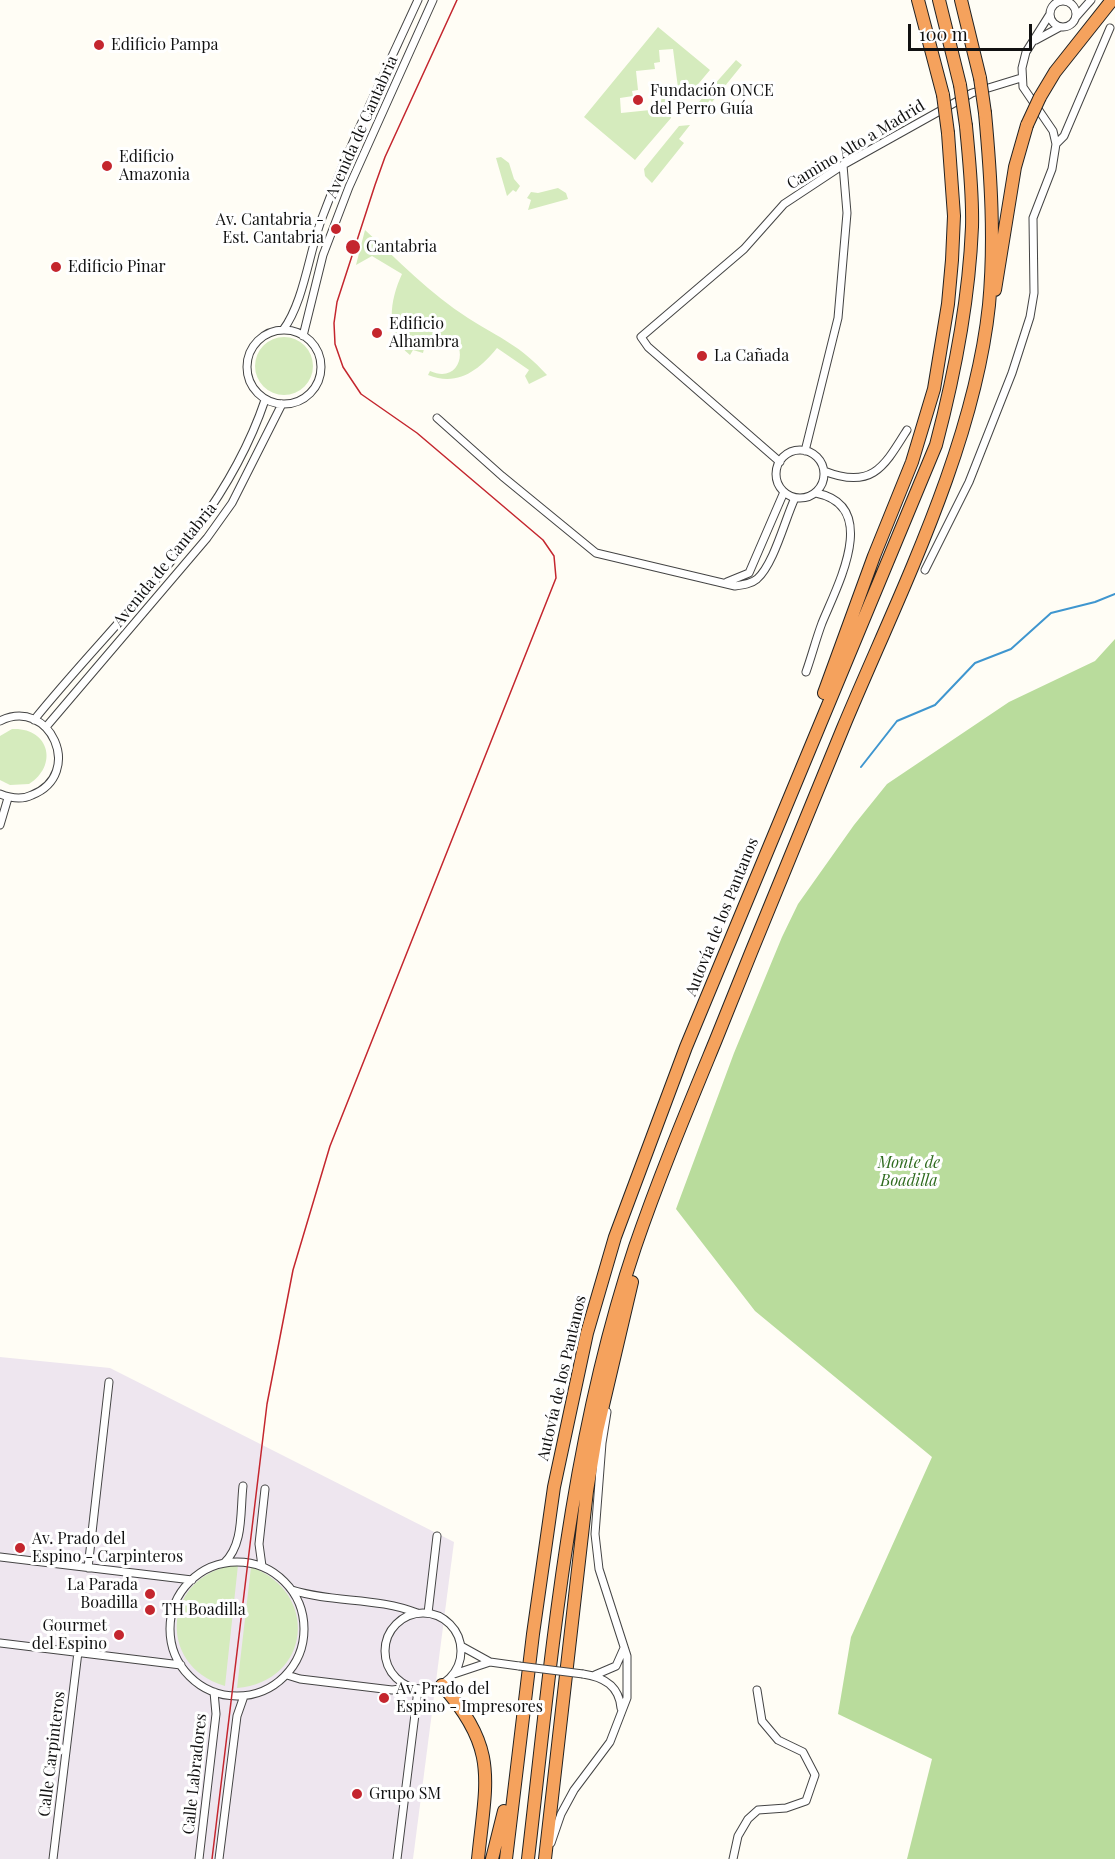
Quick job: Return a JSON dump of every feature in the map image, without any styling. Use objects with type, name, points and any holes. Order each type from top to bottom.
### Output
[{"type":"highway","points":[[918,0],[943,95]]},
{"type":"highway","points":[[810,745],[812,727],[867,576],[912,462],[934,389],[948,304],[954,216],[948,133],[938,55],[925,0]]},
{"type":"highway","name":"Autovía de los Pantanos","points":[[506,1859],[515,1770],[554,1487],[587,1333],[642,1161],[810,745],[936,445],[954,380],[963,326],[972,226],[966,126],[960,85],[939,0]]},
{"type":"highway","points":[[528,1859],[561,1587],[577,1479],[608,1336],[661,1175],[939,496],[970,400],[989,304],[992,177],[980,78],[961,0]]},
{"type":"highway","points":[[989,304],[996,286],[1013,176],[1027,125],[1055,72],[1112,0]]},
{"type":"highway","points":[[546,1859],[587,1491],[597,1431],[641,1246],[642,1228]]},
{"type":"highway","points":[[442,1685],[468,1715],[483,1752],[486,1775],[478,1859]]},
{"type":"highway","points":[[492,1859],[515,1770]]},
{"type":"street","name":"Avenida de Cantabria","points":[[284,330],[294,312],[335,183],[418,0]]},
{"type":"street","name":"Avenida de Cantabria","points":[[303,336],[323,255],[349,187],[433,0]]},
{"type":"street","points":[[1030,46],[1041,36],[1070,25],[1091,0]]},
{"type":"street","points":[[925,570],[969,482],[1023,341],[1034,293],[1033,218],[1052,169],[1056,144],[1053,131],[1028,96],[1022,78],[1024,60],[1055,3],[1071,1],[1076,17]]},
{"type":"street","points":[[1050,14],[1052,21],[1060,27]]},
{"type":"street","points":[[1056,144],[1064,136],[1110,28]]},
{"type":"street","name":"Camino Alto a Madrid","points":[[780,462],[648,347],[641,337],[744,249],[784,204],[843,165],[972,93],[1022,78]]},
{"type":"street","points":[[805,451],[838,318],[847,213],[847,186],[843,165]]},
{"type":"street","points":[[284,330],[303,336],[313,345],[319,356],[318,380],[312,391],[301,400],[282,405],[266,400],[252,387],[247,370],[250,352],[261,338],[284,330]]},
{"type":"street","name":"Avenida de Cantabria","points":[[34,720],[195,531],[242,457],[266,400]]},
{"type":"street","name":"Avenida de Cantabria","points":[[46,727],[207,538],[232,503],[282,405]]},
{"type":"street","points":[[437,418],[502,476],[596,553],[724,582],[745,585],[756,580],[765,569],[795,498]]},
{"type":"street","points":[[824,471],[841,478],[871,475],[886,464],[907,430]]},
{"type":"street","points":[[805,451],[819,460],[824,471],[823,482],[816,493],[806,498],[795,498],[784,492],[776,475],[780,462],[794,452],[805,451]]},
{"type":"street","points":[[724,582],[739,579],[749,573],[784,492]]},
{"type":"street","points":[[806,672],[848,559],[851,532],[846,513],[838,502],[829,495],[816,493]]},
{"type":"street","points":[[0,721],[22,716],[46,727],[55,740],[59,756],[53,777],[40,792],[26,798],[8,798],[0,794]]},
{"type":"street","points":[[0,825],[8,798]]},
{"type":"street","points":[[546,1859],[561,1814],[574,1790],[610,1742],[622,1713],[628,1677],[624,1644],[599,1569],[595,1534],[602,1443],[619,1338]]},
{"type":"street","points":[[88,1568],[109,1382]]},
{"type":"street","points":[[224,1563],[233,1555],[237,1542],[243,1486]]},
{"type":"street","points":[[262,1566],[259,1544],[265,1489]]},
{"type":"street","points":[[428,1613],[437,1536]]},
{"type":"street","points":[[0,1557],[192,1580]]},
{"type":"street","points":[[243,1562],[262,1566],[278,1576],[292,1590],[302,1610],[304,1633],[299,1656],[287,1675],[267,1689],[244,1696],[214,1692],[195,1682],[181,1665],[172,1644],[171,1621],[178,1598],[192,1580],[207,1569],[224,1563],[243,1562]]},
{"type":"street","points":[[292,1590],[311,1595],[401,1607],[417,1613]]},
{"type":"street","points":[[414,1689],[393,1676],[386,1662],[385,1642],[391,1629],[403,1618],[417,1613],[428,1613],[438,1616],[453,1629],[461,1646],[460,1660],[454,1674]]},
{"type":"street","points":[[0,1643],[181,1665]]},
{"type":"street","points":[[596,1675],[616,1666],[624,1644]]},
{"type":"street","points":[[461,1646],[490,1662],[596,1675],[607,1681],[615,1690],[622,1713]]},
{"type":"street","name":"Calle Carpinteros","points":[[53,1859],[78,1652]]},
{"type":"street","points":[[287,1675],[300,1679],[392,1690],[414,1689],[442,1685],[454,1674],[490,1662]]},
{"type":"street","points":[[397,1859],[414,1689]]},
{"type":"street","points":[[733,1859],[738,1836],[748,1819],[758,1810],[786,1808],[806,1802],[815,1774],[802,1752],[778,1740],[762,1721],[757,1690]]},
{"type":"street","name":"Calle Labradores","points":[[199,1859],[216,1714],[214,1692]]},
{"type":"street","name":"Calle Labradores","points":[[219,1859],[237,1716],[244,1696]]},
{"type":"shaded area","points":[[0,1357],[110,1368],[454,1542],[413,1859],[0,1859]]},
{"type":"green space","points":[[658,27],[710,70],[688,96],[674,100],[664,92],[678,88],[673,49],[659,50],[660,62],[654,63],[655,69],[636,71],[638,90],[632,91],[633,96],[620,98],[621,113],[660,109],[662,95],[671,103],[671,118],[635,160],[584,117]]},
{"type":"green space","points":[[736,60],[742,65],[712,102],[710,100],[698,114],[698,103]]},
{"type":"green space","points":[[690,125],[679,139],[684,143],[652,183],[645,176],[644,169],[679,126]]},
{"type":"green space","points":[[501,157],[509,163],[514,179],[520,186],[516,192],[513,190],[507,196],[496,158]]},
{"type":"green space","points":[[558,188],[566,193],[568,199],[528,210],[531,200],[527,198],[531,192],[538,193]]},
{"type":"green space","points":[[365,230],[454,309],[519,349],[547,375],[529,384],[525,376],[529,370],[497,348],[483,363],[458,378],[439,378],[428,375],[430,371],[442,374],[451,372],[457,366],[460,358],[459,349],[448,337],[437,336],[427,342],[423,353],[413,350],[410,355],[402,347],[393,327],[392,306],[402,274],[372,256],[356,265]]},
{"type":"green space","points":[[284,337],[300,342],[308,350],[313,366],[308,382],[300,390],[284,395],[268,390],[260,382],[255,366],[260,350],[268,342]]},
{"type":"green space","name":"Monte de Boadilla","points":[[1115,639],[1115,1859],[907,1859],[932,1759],[838,1714],[851,1637],[932,1457],[755,1311],[676,1209],[734,1053],[782,937],[798,904],[854,825],[887,784],[1009,702],[1095,661]]},
{"type":"green space","points":[[12,729],[25,730],[34,734],[42,741],[46,749],[47,758],[44,767],[29,784],[10,785],[0,780],[0,736]]},
{"type":"green space","points":[[238,1565],[225,1686],[202,1675],[187,1659],[178,1640],[177,1620],[183,1601],[195,1584],[213,1571]]},
{"type":"green space","points":[[251,1567],[273,1579],[288,1596],[296,1615],[298,1635],[292,1654],[280,1670],[262,1682],[237,1688]]},
{"type":"waterway","points":[[861,767],[897,721],[935,705],[975,663],[1011,649],[1051,613],[1095,602],[1115,594]]},
{"type":"tram line","points":[[212,1859],[267,1404],[293,1270],[330,1146],[556,578],[554,556],[543,540],[417,433],[361,394],[343,367],[335,344],[334,323],[337,302],[375,185],[385,157],[457,0]]},
{"type":"place","name":"Edificio Pampa","points":[[99,45]]},
{"type":"place","name":"Fundación ONCE del Perro Guía","points":[[638,100]]},
{"type":"place","name":"Edificio Amazonia","points":[[107,166]]},
{"type":"place","name":"Av. Cantabria - Est. Cantabria","points":[[336,229]]},
{"type":"place","name":"Cantabria","points":[[353,247]]},
{"type":"place","name":"Edificio Pinar","points":[[56,267]]},
{"type":"place","name":"Edificio Alhambra","points":[[377,333]]},
{"type":"place","name":"La Cañada","points":[[702,356]]},
{"type":"place","name":"Av. Prado del Espino - Carpinteros","points":[[20,1548]]},
{"type":"place","name":"La Parada Boadilla","points":[[150,1594]]},
{"type":"place","name":"TH Boadilla","points":[[150,1610]]},
{"type":"place","name":"Gourmet del Espino","points":[[119,1635]]},
{"type":"place","name":"Av. Prado del Espino - Impresores","points":[[384,1698]]},
{"type":"place","name":"Grupo SM","points":[[357,1794]]}]
